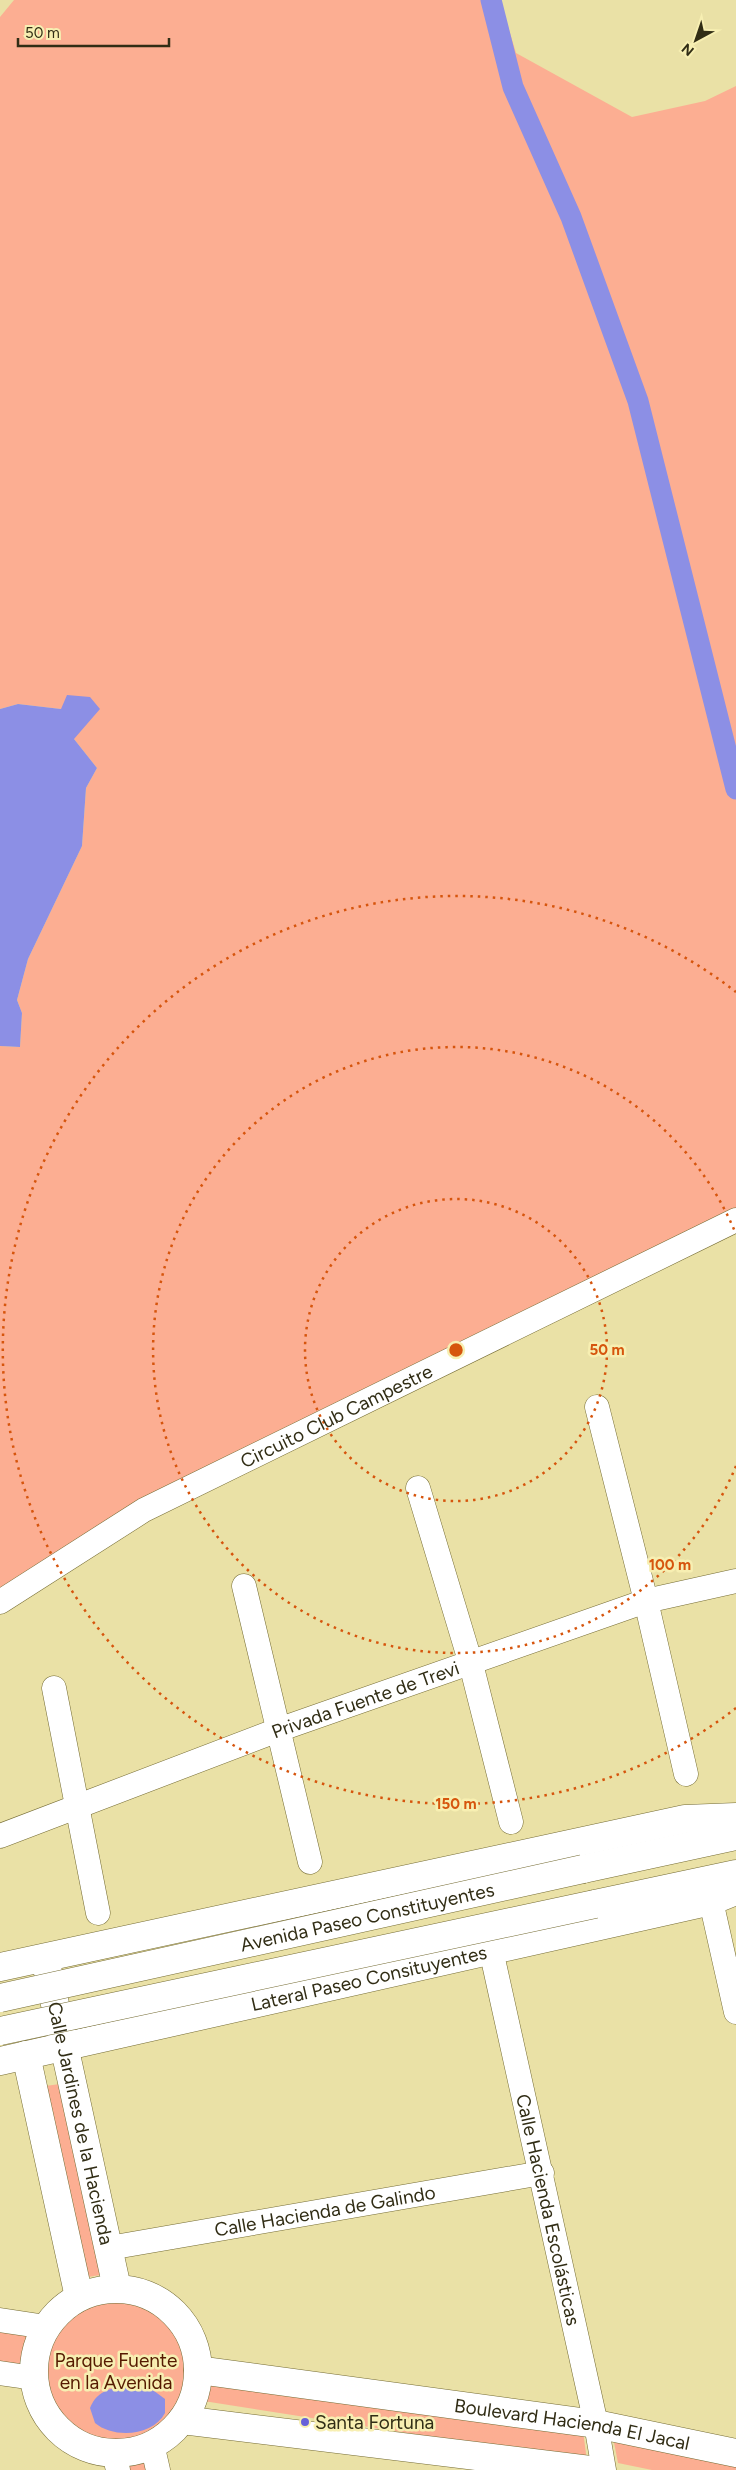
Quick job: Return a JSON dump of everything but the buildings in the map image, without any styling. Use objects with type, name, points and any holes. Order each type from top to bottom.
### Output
[{"type":"main road","points":[[0,1967],[685,1819],[736,1817]]},
{"type":"main road","name":"Avenida Paseo Constituyentes","points":[[0,1998],[736,1836]]},
{"type":"main road","name":"Avenida Paseo Constituyentes","points":[[0,2031],[736,1874]]},
{"type":"main road","name":"Lateral Paseo Consituyentes","points":[[13,2058],[711,1901],[736,1892]]},
{"type":"main road","name":"Calle Jardines de la Hacienda","points":[[45,1957],[117,2288]]},
{"type":"main road","name":"Calle Jardines de la Hacienda","points":[[13,2058],[78,2297]]},
{"type":"main road","points":[[117,2288],[136,2291],[152,2297],[176,2315],[192,2341],[198,2370],[194,2396],[182,2420],[172,2431],[155,2457],[134,2451],[116,2461],[81,2445],[58,2428],[42,2405],[34,2378],[36,2351],[46,2327],[60,2310],[78,2297],[94,2291],[117,2288]]},
{"type":"main road","name":"Boulevard Hacienda El Jacal","points":[[198,2370],[596,2424],[736,2453]]},
{"type":"main road","points":[[182,2420],[590,2470]]},
{"type":"street","name":"Circuito Club Campestre","points":[[0,1602],[144,1510],[736,1220]]},
{"type":"street","points":[[597,1407],[646,1601],[686,1774]]},
{"type":"street","points":[[418,1488],[471,1664],[511,1822]]},
{"type":"street","name":"Privada Fuente de Trevi","points":[[0,1836],[78,1808],[278,1730],[471,1664],[646,1601],[736,1581]]},
{"type":"street","points":[[244,1586],[310,1862]]},
{"type":"street","points":[[54,1688],[98,1913]]},
{"type":"street","points":[[711,1901],[736,2012]]},
{"type":"street","name":"Calle Hacienda Escolásticas","points":[[491,1950],[542,2173],[596,2424],[604,2470]]},
{"type":"street","name":"Calle Hacienda de Galindo","points":[[109,2248],[542,2173]]},
{"type":"street","points":[[0,2320],[46,2327]]},
{"type":"street","points":[[0,2373],[34,2378]]},
{"type":"green space","points":[[14,0],[500,0],[516,53],[632,117],[705,101],[736,86],[736,1214],[0,1592],[0,1046],[20,1047],[22,1013],[17,1000],[28,959],[82,846],[86,788],[97,768],[74,739],[61,709],[18,704],[0,709],[0,17]]},
{"type":"green space","points":[[60,2084],[106,2274],[88,2277],[38,2087]]},
{"type":"green space","name":"Parque Fuente en la Avenida","points":[[116,2288],[140,2292],[155,2298],[174,2312],[188,2331],[194,2346],[198,2370],[194,2394],[188,2409],[174,2428],[155,2442],[140,2448],[116,2452],[92,2448],[77,2442],[58,2428],[44,2409],[38,2394],[34,2370],[38,2346],[44,2331],[58,2312],[77,2298],[92,2292]]},
{"type":"green space","points":[[0,2325],[38,2331],[25,2372],[0,2369]]},
{"type":"green space","points":[[204,2377],[583,2431],[587,2461],[197,2400]]},
{"type":"green space","points":[[612,2432],[736,2459],[736,2470],[652,2470],[618,2463]]},
{"type":"green space","points":[[147,2450],[152,2470],[121,2470],[118,2458]]},
{"type":"water","points":[[67,695],[90,697],[100,709],[74,739],[97,768],[86,788],[82,846],[28,959],[17,1000],[22,1013],[20,1047],[0,1046],[0,709],[18,704],[61,709]]},
{"type":"water","points":[[132,2386],[150,2388],[165,2399],[165,2413],[159,2421],[152,2427],[133,2433],[112,2431],[95,2423],[90,2408],[97,2397],[113,2388]]},
{"type":"waterway","points":[[491,0],[513,87],[571,217],[638,401],[736,789]]},
{"type":"place","name":"Santa Fortuna","points":[[305,2422]]}]
